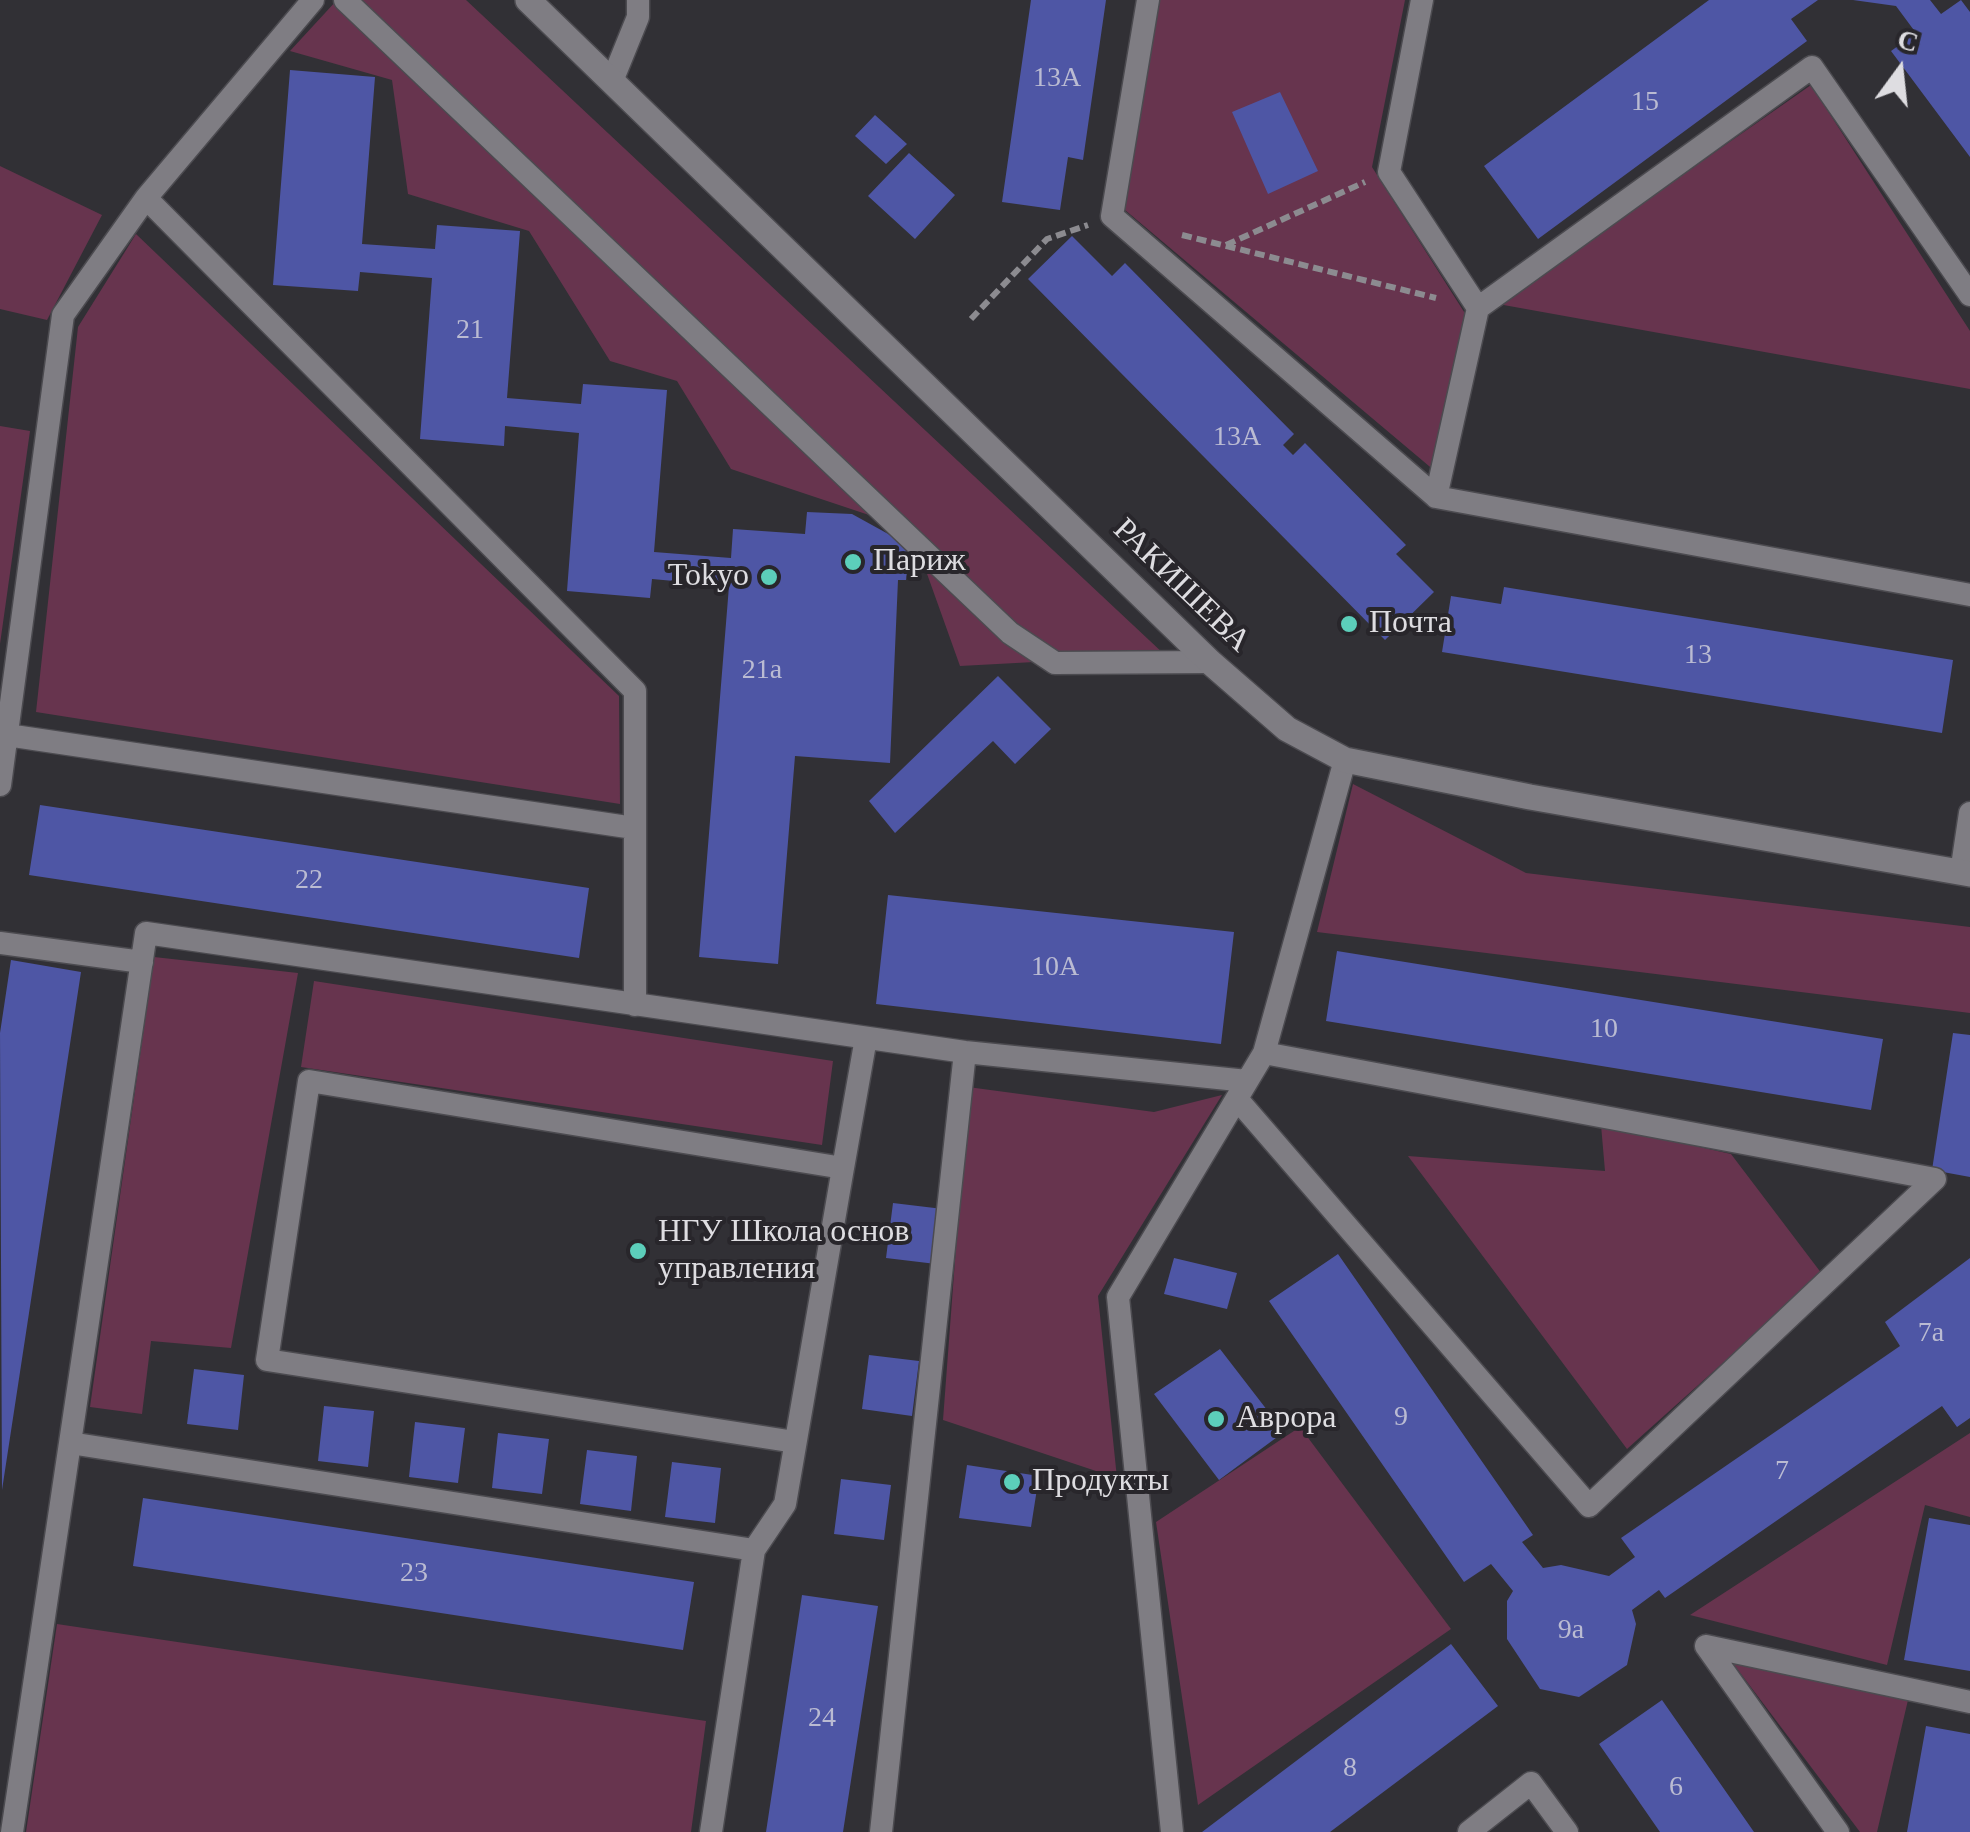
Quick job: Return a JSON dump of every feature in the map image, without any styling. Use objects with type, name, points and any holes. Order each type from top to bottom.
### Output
[{"type":"street","name":"РАКИШЕВА","points":[[528,0],[1210,662],[1288,729],[1345,760],[1530,798],[1966,874]]},
{"type":"lane","points":[[0,785],[63,315],[146,198],[312,0]]},
{"type":"lane","points":[[345,0],[1010,634],[1055,663],[1210,662]]},
{"type":"lane","points":[[612,81],[638,17],[638,0]]},
{"type":"lane","points":[[1148,0],[1112,216],[1436,496],[1970,595]]},
{"type":"lane","points":[[1422,0],[1389,172],[1478,308]]},
{"type":"lane","points":[[1436,496],[1478,308],[1812,67],[1970,295]]},
{"type":"lane","points":[[146,198],[634,691],[635,1005]]},
{"type":"lane","points":[[4,748],[634,828]]},
{"type":"lane","points":[[1172,1832],[1118,1297],[1264,1053],[1345,760]]},
{"type":"lane","points":[[1966,874],[1970,813]]},
{"type":"lane","points":[[12,1832],[146,934],[1242,1090],[1590,1506],[1935,1179],[1264,1053]]},
{"type":"lane","points":[[0,943],[142,962]]},
{"type":"lane","points":[[711,1832],[754,1550],[785,1504],[866,1038]]},
{"type":"lane","points":[[881,1832],[965,1052]]},
{"type":"lane","points":[[796,1442],[267,1360],[309,1081],[843,1168]]},
{"type":"lane","points":[[70,1443],[754,1550]]},
{"type":"lane","points":[[1838,1832],[1706,1646],[1970,1702]]},
{"type":"lane","points":[[1469,1832],[1531,1783],[1567,1832]]},
{"type":"path","points":[[1224,246],[1389,172]]},
{"type":"shaded area","points":[[337,0],[466,0],[1165,655],[960,666],[911,529],[731,469],[677,381],[610,361],[529,231],[408,194],[392,80],[290,51]]},
{"type":"shaded area","points":[[1160,0],[1405,0],[1372,167],[1473,326],[1442,477],[1125,210]]},
{"type":"shaded area","points":[[1811,85],[1970,331],[1970,389],[1498,304]]},
{"type":"shaded area","points":[[0,166],[102,215],[47,320],[0,309]]},
{"type":"shaded area","points":[[136,234],[619,696],[620,804],[36,712],[78,327]]},
{"type":"shaded area","points":[[0,426],[30,431],[0,644]]},
{"type":"shaded area","points":[[1353,784],[1526,873],[1970,927],[1970,1013],[1317,932]]},
{"type":"shaded area","points":[[154,957],[298,973],[231,1348],[151,1341],[142,1414],[90,1407]]},
{"type":"shaded area","points":[[314,981],[833,1061],[822,1145],[301,1067]]},
{"type":"shaded area","points":[[968,1087],[1154,1112],[1222,1095],[1098,1296],[1117,1478],[943,1420]]},
{"type":"shaded area","points":[[1601,1125],[1731,1154],[1822,1274],[1627,1449],[1408,1156],[1605,1171]]},
{"type":"shaded area","points":[[1300,1427],[1451,1629],[1198,1805],[1156,1522]]},
{"type":"shaded area","points":[[1970,1433],[1970,1517],[1925,1505],[1887,1665],[1690,1615]]},
{"type":"shaded area","points":[[57,1624],[706,1721],[691,1832],[26,1832]]},
{"type":"shaded area","points":[[1732,1662],[1908,1700],[1877,1832],[1860,1832]]},
{"type":"building","points":[[1031,0],[1106,0],[1083,160],[1068,157],[1060,210],[1002,202]]},
{"type":"building","points":[[1709,0],[1818,0],[1791,19],[1807,41],[1538,239],[1484,166]]},
{"type":"building","points":[[1853,0],[1930,0],[1941,14],[1961,0],[1970,12],[1970,157],[1891,51],[1916,33],[1896,6]]},
{"type":"building","points":[[290,70],[375,77],[362,244],[435,249],[437,225],[520,231],[507,398],[581,404],[583,384],[667,390],[654,552],[731,558],[733,529],[805,534],[807,512],[852,514],[910,546],[906,580],[898,580],[890,763],[795,756],[778,964],[699,957],[729,586],[652,579],[650,598],[567,591],[579,433],[505,426],[504,446],[420,439],[432,278],[360,272],[358,291],[273,285]]},
{"type":"building","points":[[1280,92],[1318,171],[1268,194],[1232,112]]},
{"type":"building","points":[[875,115],[907,144],[886,164],[855,136]]},
{"type":"building","points":[[909,153],[955,195],[915,239],[868,196]]},
{"type":"building","points":[[1072,236],[1112,276],[1125,263],[1294,434],[1283,445],[1293,455],[1305,443],[1406,545],[1396,554],[1434,592],[1385,640],[1028,279]]},
{"type":"building","points":[[1504,587],[1953,660],[1942,733],[1442,652],[1451,596],[1501,604]]},
{"type":"building","points":[[998,676],[1051,729],[1015,764],[993,741],[895,833],[869,801]]},
{"type":"building","points":[[40,805],[589,888],[579,958],[29,875]]},
{"type":"building","points":[[888,895],[1234,932],[1221,1044],[876,1004]]},
{"type":"building","points":[[1337,951],[1883,1039],[1871,1110],[1326,1021]]},
{"type":"building","points":[[11,960],[81,972],[2,1490],[0,1033]]},
{"type":"building","points":[[1953,1033],[1970,1035],[1970,1177],[1932,1170]]},
{"type":"building","points":[[893,1203],[943,1209],[936,1264],[886,1258]]},
{"type":"building","points":[[1338,1254],[1533,1535],[1522,1542],[1543,1568],[1561,1565],[1609,1576],[1635,1557],[1621,1538],[1900,1346],[1885,1322],[1970,1258],[1970,1418],[1957,1427],[1942,1406],[1665,1598],[1659,1590],[1632,1610],[1636,1624],[1627,1665],[1579,1697],[1540,1689],[1507,1639],[1507,1601],[1513,1591],[1491,1564],[1464,1582],[1269,1301]]},
{"type":"building","points":[[1174,1258],[1237,1273],[1227,1309],[1164,1294]]},
{"type":"building","points":[[1220,1349],[1284,1432],[1219,1480],[1154,1394]]},
{"type":"building","points":[[869,1355],[919,1361],[912,1416],[862,1409]]},
{"type":"building","points":[[194,1369],[244,1375],[238,1430],[187,1424]]},
{"type":"building","points":[[324,1406],[374,1411],[368,1467],[318,1461]]},
{"type":"building","points":[[415,1422],[465,1428],[458,1483],[409,1477]]},
{"type":"building","points":[[498,1433],[549,1439],[542,1494],[492,1488]]},
{"type":"building","points":[[587,1450],[637,1456],[631,1511],[580,1504]]},
{"type":"building","points":[[672,1462],[721,1468],[715,1523],[665,1517]]},
{"type":"building","points":[[967,1465],[1039,1476],[1031,1527],[959,1518]]},
{"type":"building","points":[[841,1479],[891,1485],[884,1540],[834,1534]]},
{"type":"building","points":[[143,1498],[694,1582],[683,1650],[133,1566]]},
{"type":"building","points":[[1929,1518],[1970,1525],[1970,1671],[1904,1660]]},
{"type":"building","points":[[802,1595],[878,1606],[843,1832],[766,1832]]},
{"type":"building","points":[[1451,1644],[1498,1706],[1330,1832],[1202,1832]]},
{"type":"building","points":[[1662,1700],[1754,1832],[1660,1832],[1599,1744]]},
{"type":"building","points":[[1926,1726],[1970,1734],[1970,1832],[1907,1832]]},
{"type":"place","name":"Париж","points":[[853,562]]},
{"type":"place","name":"Tokyo","points":[[769,577]]},
{"type":"place","name":"Почта","points":[[1349,624]]},
{"type":"place","name":"НГУ Школа основ управления","points":[[638,1251]]},
{"type":"place","name":"Аврора","points":[[1216,1419]]},
{"type":"place","name":"Продукты","points":[[1012,1482]]}]
